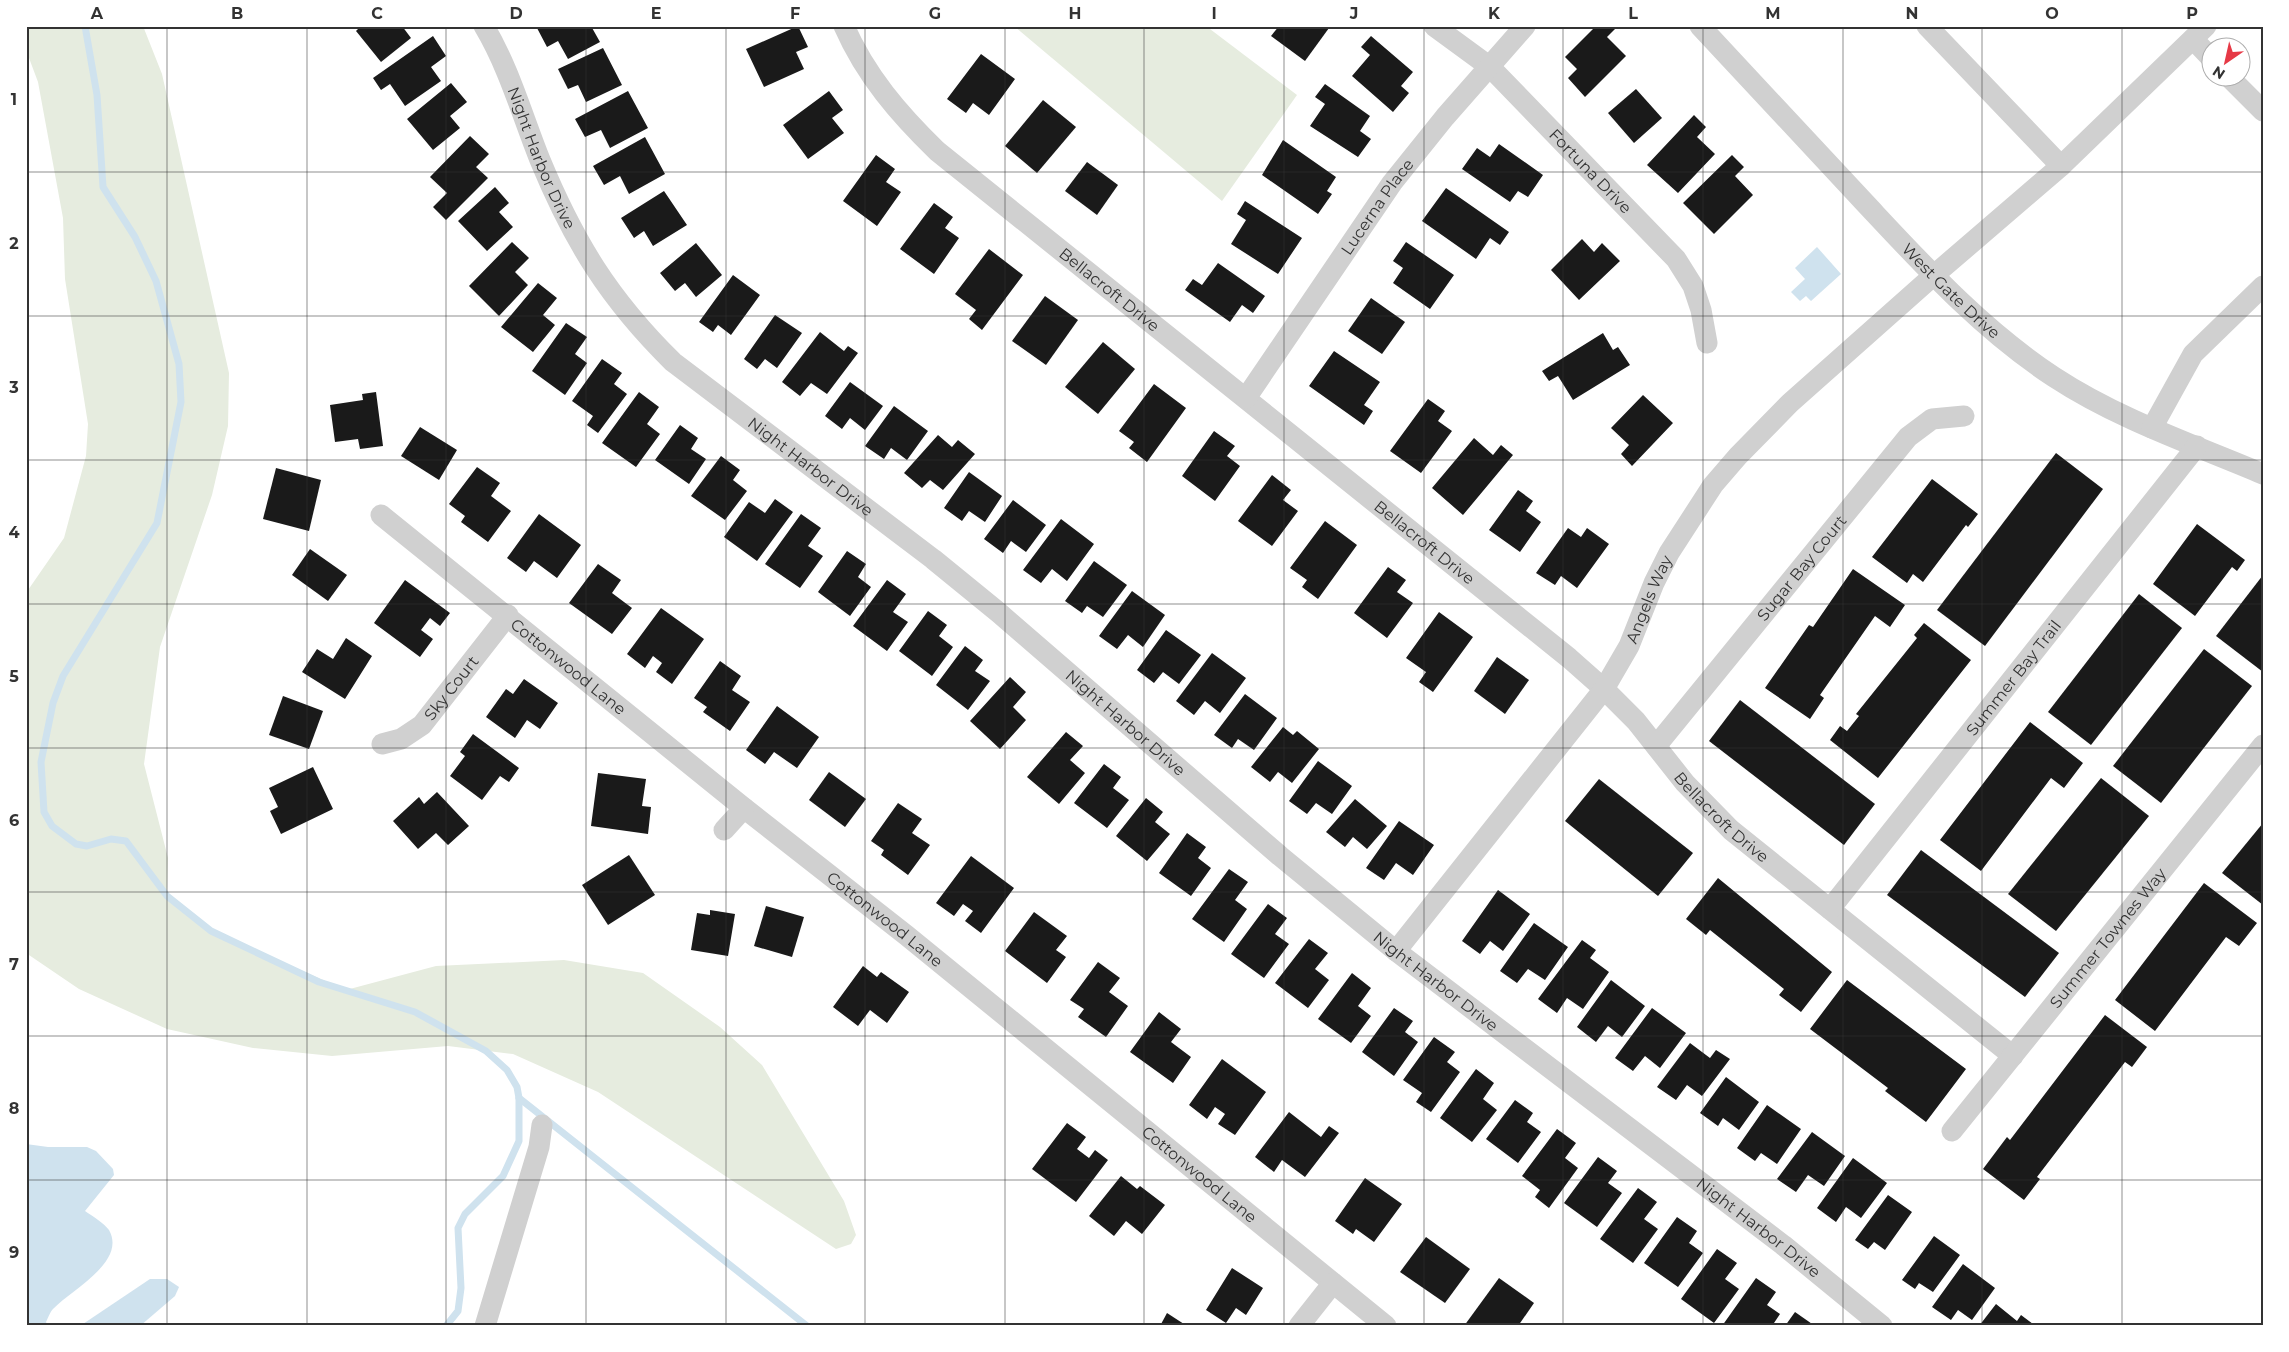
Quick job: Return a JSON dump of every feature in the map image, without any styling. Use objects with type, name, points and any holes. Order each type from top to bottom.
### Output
[{"type":"street","name":"Night Harbor Drive","points":[[484,26],[514,89],[540,158],[574,234],[594,270],[644,333],[673,362],[933,559],[991,606],[1280,856],[1396,951],[1783,1244],[1882,1326]]},
{"type":"street","name":"Bellacroft Drive","points":[[844,26],[866,69],[883,94],[907,122],[937,151],[1569,658],[1636,721],[1685,783],[1731,830],[2012,1056]]},
{"type":"street","name":"Fortuna Drive","points":[[1434,26],[1490,67],[1676,259],[1692,286],[1701,310],[1707,343]]},
{"type":"street","name":"Lucerna Place","points":[[1246,398],[1392,183],[1445,118],[1525,26]]},
{"type":"street","name":"West Gate Drive","points":[[1700,26],[1933,276],[1993,332],[2039,367],[2093,400],[2152,428],[2263,474]]},
{"type":"street","points":[[1927,26],[2061,166]]},
{"type":"street","name":"Angels Way","points":[[1396,951],[1604,689],[1629,646],[1654,583],[1669,553],[1714,485],[1738,456],[1790,403],[2061,166],[2199,33]]},
{"type":"street","points":[[2240,88],[2263,111]]},
{"type":"street","points":[[2152,428],[2193,354],[2263,286]]},
{"type":"street","name":"Sugar Bay Court","points":[[1656,746],[1908,437],[1932,420],[1964,416]]},
{"type":"street","name":"Summer Bay Trail","points":[[1830,909],[2197,446]]},
{"type":"street","name":"Cottonwood Lane","points":[[381,515],[508,615],[744,808],[929,954],[1386,1326]]},
{"type":"street","name":"Sky Court","points":[[382,744],[401,739],[422,725],[508,615]]},
{"type":"street","name":"Summer Townes Way","points":[[1952,1131],[2263,745]]},
{"type":"street","points":[[724,830],[744,808]]},
{"type":"street","points":[[485,1326],[539,1147],[542,1125]]},
{"type":"street","points":[[1299,1326],[1333,1283]]},
{"type":"shaded area","points":[[26,26],[143,26],[162,74],[229,373],[228,426],[212,495],[160,647],[144,764],[168,858],[167,896],[211,931],[346,990],[436,966],[564,960],[643,973],[720,1027],[762,1065],[844,1201],[856,1235],[851,1244],[836,1249],[598,1092],[513,1054],[448,1046],[332,1056],[253,1048],[167,1029],[79,989],[26,953],[26,593],[64,538],[86,456],[88,424],[65,279],[63,218],[38,82],[26,50]]},
{"type":"shaded area","points":[[1014,26],[1206,26],[1297,95],[1222,201]]},
{"type":"water","points":[[1817,247],[1841,274],[1811,301],[1806,296],[1800,301],[1791,292],[1805,279],[1795,268]]},
{"type":"water","points":[[26,1144],[48,1147],[87,1147],[96,1151],[113,1169],[114,1175],[85,1211],[109,1230],[113,1242],[110,1253],[104,1264],[94,1274],[52,1310],[46,1322],[48,1326],[26,1326]]},
{"type":"water","points":[[150,1279],[167,1279],[179,1287],[175,1296],[140,1326],[80,1326]]},
{"type":"building","points":[[361,26],[402,26],[411,38],[381,62],[356,31]]},
{"type":"building","points":[[541,26],[591,26],[600,42],[568,59],[558,41],[547,47],[537,28]]},
{"type":"building","points":[[798,26],[808,47],[796,52],[804,69],[764,87],[746,49]]},
{"type":"building","points":[[1279,26],[1327,26],[1329,28],[1305,61],[1271,36]]},
{"type":"building","points":[[1596,26],[1613,26],[1615,29],[1607,37],[1626,56],[1585,97],[1568,78],[1577,69],[1565,57]]},
{"type":"building","points":[[433,36],[446,56],[431,67],[441,81],[405,106],[390,84],[381,90],[373,78]]},
{"type":"building","points":[[1371,36],[1413,72],[1401,86],[1409,93],[1393,112],[1352,76],[1370,55],[1361,47]]},
{"type":"building","points":[[603,48],[622,85],[586,102],[578,85],[568,89],[558,69]]},
{"type":"building","points":[[981,54],[1015,79],[989,115],[973,103],[966,113],[947,99]]},
{"type":"building","points":[[451,83],[467,102],[450,116],[460,128],[433,150],[407,119]]},
{"type":"building","points":[[1325,84],[1370,116],[1360,131],[1371,139],[1358,157],[1310,126],[1325,104],[1315,97]]},
{"type":"building","points":[[1636,89],[1662,118],[1634,143],[1608,113]]},
{"type":"building","points":[[628,91],[648,128],[610,148],[601,130],[585,137],[575,119]]},
{"type":"building","points":[[829,91],[843,110],[832,118],[844,133],[808,159],[783,125]]},
{"type":"building","points":[[1043,100],[1076,127],[1037,173],[1005,146]]},
{"type":"building","points":[[1694,115],[1706,127],[1697,137],[1715,154],[1678,193],[1647,165]]},
{"type":"building","points":[[470,136],[489,154],[476,167],[488,178],[446,220],[433,207],[447,193],[430,177]]},
{"type":"building","points":[[645,137],[665,174],[629,194],[620,176],[604,185],[593,166]]},
{"type":"building","points":[[1283,140],[1336,177],[1327,191],[1332,194],[1318,214],[1262,175]]},
{"type":"building","points":[[1499,144],[1543,175],[1528,197],[1518,191],[1510,202],[1462,169],[1477,148],[1490,157]]},
{"type":"building","points":[[876,155],[895,169],[886,182],[901,192],[877,226],[843,201]]},
{"type":"building","points":[[1732,155],[1744,167],[1735,176],[1753,195],[1714,234],[1683,203]]},
{"type":"building","points":[[1087,162],[1118,185],[1097,215],[1065,191]]},
{"type":"building","points":[[495,187],[509,203],[499,212],[513,227],[487,251],[458,221]]},
{"type":"building","points":[[1446,188],[1509,232],[1500,245],[1490,238],[1476,259],[1422,221]]},
{"type":"building","points":[[664,191],[687,225],[653,246],[644,231],[634,238],[621,218]]},
{"type":"building","points":[[1245,201],[1302,238],[1278,274],[1231,244],[1246,220],[1237,214]]},
{"type":"building","points":[[934,203],[953,217],[945,228],[959,238],[934,274],[900,249]]},
{"type":"building","points":[[1582,239],[1594,252],[1602,243],[1620,261],[1579,300],[1551,270]]},
{"type":"building","points":[[512,242],[529,258],[515,272],[528,285],[499,316],[469,286]]},
{"type":"building","points":[[1406,242],[1454,275],[1430,309],[1393,283],[1403,268],[1393,261]]},
{"type":"building","points":[[696,243],[722,275],[696,297],[685,283],[675,291],[660,273]]},
{"type":"building","points":[[989,249],[1023,275],[982,330],[969,319],[976,310],[955,294]]},
{"type":"building","points":[[1218,263],[1265,296],[1253,313],[1242,305],[1230,322],[1185,290],[1193,279],[1202,285]]},
{"type":"building","points":[[733,275],[760,295],[731,335],[718,325],[713,332],[699,322]]},
{"type":"building","points":[[538,283],[557,298],[543,315],[555,325],[533,352],[501,327]]},
{"type":"building","points":[[1045,296],[1078,320],[1046,365],[1012,341]]},
{"type":"building","points":[[1371,298],[1405,322],[1382,354],[1348,331]]},
{"type":"building","points":[[775,315],[802,333],[777,368],[765,359],[757,369],[744,359]]},
{"type":"building","points":[[566,323],[587,337],[575,354],[587,363],[565,395],[532,371]]},
{"type":"building","points":[[820,332],[844,351],[848,346],[858,353],[827,394],[811,383],[800,396],[782,382]]},
{"type":"building","points":[[1603,333],[1613,350],[1618,347],[1630,365],[1573,400],[1558,376],[1549,381],[1542,371]]},
{"type":"building","points":[[1103,342],[1135,369],[1098,414],[1065,387]]},
{"type":"building","points":[[1334,351],[1380,382],[1364,405],[1373,411],[1364,425],[1309,386]]},
{"type":"building","points":[[602,359],[622,373],[614,384],[627,394],[598,433],[587,425],[593,416],[572,401]]},
{"type":"building","points":[[850,382],[883,406],[865,430],[850,418],[842,429],[825,416]]},
{"type":"building","points":[[1154,384],[1186,408],[1147,462],[1129,448],[1134,442],[1119,431]]},
{"type":"building","points":[[376,392],[383,446],[360,449],[358,439],[335,442],[330,405],[363,400],[362,394]]},
{"type":"building","points":[[639,392],[659,407],[647,424],[660,434],[636,467],[602,443]]},
{"type":"building","points":[[1643,395],[1673,423],[1632,466],[1621,454],[1629,445],[1611,428]]},
{"type":"building","points":[[1428,399],[1445,411],[1438,421],[1452,431],[1421,473],[1390,451]]},
{"type":"building","points":[[894,406],[928,431],[907,460],[891,448],[884,459],[865,446]]},
{"type":"building","points":[[680,425],[698,438],[691,449],[706,459],[689,484],[655,460]]},
{"type":"building","points":[[420,427],[457,450],[439,480],[401,456]]},
{"type":"building","points":[[1214,431],[1235,446],[1227,456],[1240,466],[1215,501],[1182,476]]},
{"type":"building","points":[[938,435],[952,447],[958,440],[975,454],[943,490],[930,480],[922,488],[904,473]]},
{"type":"building","points":[[1474,438],[1493,455],[1501,445],[1513,455],[1463,515],[1432,488]]},
{"type":"building","points":[[2056,453],[2103,489],[1985,646],[1937,610]]},
{"type":"building","points":[[721,456],[740,470],[733,480],[747,491],[725,520],[691,496]]},
{"type":"building","points":[[477,467],[500,483],[491,496],[511,511],[488,542],[461,522],[465,516],[449,504]]},
{"type":"building","points":[[276,468],[321,480],[309,531],[263,519]]},
{"type":"building","points":[[969,472],[1002,496],[985,522],[969,511],[962,521],[944,508]]},
{"type":"building","points":[[1272,475],[1291,490],[1283,500],[1298,511],[1272,546],[1238,521]]},
{"type":"building","points":[[1932,479],[1978,514],[1968,527],[1966,525],[1923,582],[1913,574],[1907,583],[1872,557]]},
{"type":"building","points":[[1518,490],[1533,501],[1526,511],[1541,522],[1520,552],[1489,530]]},
{"type":"building","points":[[775,499],[793,512],[757,561],[724,537],[749,502],[765,513]]},
{"type":"building","points":[[1013,500],[1046,525],[1026,552],[1011,541],[1003,553],[984,539]]},
{"type":"building","points":[[539,514],[581,545],[557,578],[534,561],[526,572],[507,558]]},
{"type":"building","points":[[801,514],[821,528],[808,546],[823,556],[800,588],[765,564]]},
{"type":"building","points":[[1061,519],[1094,544],[1067,581],[1052,569],[1041,583],[1023,570]]},
{"type":"building","points":[[1325,521],[1357,545],[1318,599],[1302,587],[1307,580],[1290,568]]},
{"type":"building","points":[[2197,524],[2245,560],[2237,571],[2232,567],[2195,616],[2153,584]]},
{"type":"building","points":[[1568,528],[1581,537],[1587,528],[1609,544],[1577,588],[1561,576],[1555,585],[1536,573]]},
{"type":"building","points":[[310,549],[347,575],[328,601],[292,575]]},
{"type":"building","points":[[847,551],[866,564],[858,577],[871,587],[850,616],[818,592]]},
{"type":"building","points":[[1094,561],[1127,585],[1103,617],[1087,606],[1082,613],[1065,601]]},
{"type":"building","points":[[598,564],[621,580],[612,593],[632,608],[612,634],[569,603]]},
{"type":"building","points":[[1388,567],[1406,580],[1397,592],[1413,603],[1387,638],[1354,613]]},
{"type":"building","points":[[1853,569],[1905,605],[1890,627],[1875,616],[1820,695],[1824,698],[1810,719],[1765,688],[1809,625],[1813,627]]},
{"type":"building","points":[[2263,575],[2263,672],[2216,636]]},
{"type":"building","points":[[405,580],[450,613],[440,626],[430,618],[421,630],[433,639],[420,657],[374,623]]},
{"type":"building","points":[[887,580],[906,594],[893,612],[908,622],[887,651],[853,626]]},
{"type":"building","points":[[1132,591],[1165,615],[1143,647],[1128,635],[1117,649],[1099,636]]},
{"type":"building","points":[[2139,594],[2182,628],[2091,745],[2048,712]]},
{"type":"building","points":[[661,608],[704,639],[672,684],[656,672],[662,663],[653,656],[645,668],[627,654]]},
{"type":"building","points":[[928,611],[947,625],[939,636],[953,647],[932,676],[899,651]]},
{"type":"building","points":[[1439,612],[1473,637],[1433,692],[1419,682],[1426,672],[1406,658]]},
{"type":"building","points":[[1924,623],[1971,660],[1878,778],[1830,740],[1840,726],[1847,731],[1859,716],[1856,714],[1917,638],[1914,635]]},
{"type":"building","points":[[1166,630],[1201,655],[1179,684],[1163,672],[1154,683],[1137,670]]},
{"type":"building","points":[[346,638],[372,656],[345,699],[302,672],[317,649],[333,659]]},
{"type":"building","points":[[965,646],[983,660],[975,671],[990,681],[968,710],[936,685]]},
{"type":"building","points":[[2204,649],[2252,686],[2161,803],[2113,766]]},
{"type":"building","points":[[1212,653],[1246,678],[1220,713],[1205,701],[1194,715],[1176,701]]},
{"type":"building","points":[[1497,657],[1529,680],[1505,714],[1474,691]]},
{"type":"building","points":[[720,661],[741,676],[732,690],[750,702],[730,731],[703,712],[707,707],[694,698]]},
{"type":"building","points":[[1010,677],[1026,692],[1013,707],[1026,720],[1000,749],[970,721]]},
{"type":"building","points":[[524,679],[558,703],[540,729],[527,720],[515,738],[486,717],[506,689],[513,694]]},
{"type":"building","points":[[1245,694],[1277,718],[1254,750],[1238,739],[1232,748],[1214,735]]},
{"type":"building","points":[[283,696],[323,711],[309,749],[269,735]]},
{"type":"building","points":[[1740,700],[1875,804],[1844,845],[1709,741]]},
{"type":"building","points":[[777,706],[819,737],[797,768],[774,752],[765,764],[746,750]]},
{"type":"building","points":[[2030,722],[2083,763],[2064,788],[2051,778],[1981,871],[1940,840]]},
{"type":"building","points":[[1283,727],[1293,735],[1297,731],[1319,749],[1292,783],[1278,772],[1270,782],[1251,767]]},
{"type":"building","points":[[1066,732],[1083,746],[1070,760],[1085,773],[1059,804],[1027,777]]},
{"type":"building","points":[[473,734],[519,768],[509,782],[500,776],[482,800],[450,776],[465,756],[460,752]]},
{"type":"building","points":[[1318,761],[1352,786],[1332,814],[1316,803],[1307,814],[1289,801]]},
{"type":"building","points":[[1104,764],[1121,777],[1113,788],[1129,800],[1107,828],[1074,803]]},
{"type":"building","points":[[313,767],[333,809],[281,834],[270,811],[278,807],[269,788]]},
{"type":"building","points":[[829,772],[866,799],[845,827],[809,800]]},
{"type":"building","points":[[598,773],[646,779],[642,806],[651,807],[648,834],[591,826]]},
{"type":"building","points":[[2101,778],[2149,816],[2056,931],[2008,894]]},
{"type":"building","points":[[1599,779],[1693,853],[1658,896],[1565,821]]},
{"type":"building","points":[[437,792],[469,826],[448,845],[436,833],[418,849],[393,821],[419,797],[424,804]]},
{"type":"building","points":[[1146,798],[1163,812],[1155,822],[1170,834],[1147,861],[1116,836]]},
{"type":"building","points":[[1355,799],[1387,826],[1367,849],[1353,837],[1345,847],[1326,832]]},
{"type":"building","points":[[898,803],[922,819],[912,833],[930,845],[908,875],[881,855],[884,850],[871,841]]},
{"type":"building","points":[[1399,821],[1434,845],[1413,875],[1396,863],[1384,880],[1366,868]]},
{"type":"building","points":[[2263,823],[2263,905],[2222,873]]},
{"type":"building","points":[[1187,833],[1206,847],[1198,858],[1211,868],[1191,896],[1159,873]]},
{"type":"building","points":[[1921,850],[2059,953],[2025,997],[1887,895]]},
{"type":"building","points":[[629,855],[655,895],[608,925],[582,885]]},
{"type":"building","points":[[971,856],[1014,888],[981,933],[965,921],[973,911],[963,904],[954,916],[936,903]]},
{"type":"building","points":[[1229,869],[1248,882],[1235,900],[1247,909],[1224,942],[1192,919]]},
{"type":"building","points":[[1718,878],[1832,972],[1801,1012],[1779,995],[1784,989],[1710,930],[1706,935],[1686,919]]},
{"type":"building","points":[[2204,883],[2257,923],[2239,946],[2226,937],[2155,1031],[2115,1000]]},
{"type":"building","points":[[1498,890],[1530,914],[1503,951],[1490,941],[1480,954],[1462,941]]},
{"type":"building","points":[[1268,904],[1287,918],[1275,934],[1289,944],[1264,978],[1231,954]]},
{"type":"building","points":[[766,906],[804,917],[792,957],[754,946]]},
{"type":"building","points":[[710,910],[735,914],[728,956],[691,950],[697,913],[710,915]]},
{"type":"building","points":[[1034,912],[1067,936],[1056,950],[1066,957],[1047,983],[1005,951]]},
{"type":"building","points":[[1534,923],[1568,947],[1545,980],[1528,969],[1517,983],[1500,971]]},
{"type":"building","points":[[1309,939],[1328,953],[1315,969],[1329,980],[1308,1008],[1275,983]]},
{"type":"building","points":[[1582,940],[1596,950],[1590,958],[1609,972],[1583,1009],[1567,998],[1557,1013],[1538,999]]},
{"type":"building","points":[[1098,962],[1120,978],[1109,992],[1128,1006],[1106,1037],[1078,1017],[1084,1009],[1070,1000]]},
{"type":"building","points":[[863,966],[877,977],[881,972],[909,992],[887,1023],[870,1010],[858,1026],[833,1007]]},
{"type":"building","points":[[1352,973],[1371,988],[1358,1006],[1371,1016],[1351,1043],[1318,1019]]},
{"type":"building","points":[[1611,980],[1645,1006],[1622,1037],[1608,1026],[1596,1042],[1577,1027]]},
{"type":"building","points":[[1847,980],[1966,1069],[1926,1122],[1885,1091],[1888,1088],[1810,1029]]},
{"type":"building","points":[[1394,1008],[1413,1021],[1405,1032],[1418,1042],[1394,1076],[1362,1052]]},
{"type":"building","points":[[1652,1008],[1686,1033],[1660,1068],[1645,1056],[1633,1071],[1615,1058]]},
{"type":"building","points":[[1159,1012],[1181,1029],[1171,1042],[1191,1057],[1173,1083],[1130,1052]]},
{"type":"building","points":[[2105,1015],[2147,1047],[2132,1067],[2125,1062],[2037,1177],[2040,1179],[2024,1200],[1983,1169],[2007,1137],[2010,1140]]},
{"type":"building","points":[[1434,1037],[1455,1052],[1447,1062],[1460,1072],[1431,1112],[1416,1102],[1422,1093],[1403,1080]]},
{"type":"building","points":[[1690,1043],[1710,1058],[1716,1050],[1730,1059],[1702,1096],[1687,1085],[1676,1100],[1657,1087]]},
{"type":"building","points":[[1222,1059],[1266,1092],[1235,1135],[1218,1124],[1225,1114],[1215,1107],[1207,1119],[1189,1105]]},
{"type":"building","points":[[1476,1069],[1494,1083],[1483,1099],[1497,1110],[1472,1142],[1440,1118]]},
{"type":"building","points":[[1726,1077],[1759,1102],[1739,1130],[1723,1118],[1718,1126],[1700,1113]]},
{"type":"building","points":[[1515,1100],[1533,1113],[1527,1122],[1541,1132],[1518,1163],[1486,1139]]},
{"type":"building","points":[[1767,1105],[1801,1129],[1777,1164],[1761,1153],[1755,1161],[1737,1148]]},
{"type":"building","points":[[1289,1112],[1321,1137],[1329,1126],[1339,1133],[1305,1177],[1282,1160],[1274,1172],[1255,1157]]},
{"type":"building","points":[[1067,1123],[1086,1137],[1077,1149],[1089,1158],[1095,1150],[1108,1160],[1076,1202],[1032,1169]]},
{"type":"building","points":[[1557,1129],[1576,1143],[1565,1158],[1578,1168],[1549,1208],[1535,1197],[1540,1190],[1522,1176]]},
{"type":"building","points":[[1812,1132],[1845,1156],[1824,1186],[1808,1175],[1796,1192],[1777,1179]]},
{"type":"building","points":[[1598,1157],[1617,1171],[1608,1183],[1622,1193],[1597,1227],[1564,1203]]},
{"type":"building","points":[[1853,1158],[1887,1183],[1861,1218],[1846,1207],[1836,1222],[1817,1208]]},
{"type":"building","points":[[1121,1176],[1137,1189],[1140,1186],[1165,1205],[1142,1234],[1126,1221],[1114,1236],[1089,1216]]},
{"type":"building","points":[[1365,1178],[1402,1204],[1374,1242],[1356,1229],[1353,1234],[1335,1221]]},
{"type":"building","points":[[1638,1188],[1657,1202],[1644,1219],[1658,1229],[1633,1263],[1600,1239]]},
{"type":"building","points":[[1888,1195],[1912,1212],[1885,1250],[1874,1242],[1868,1249],[1855,1240]]},
{"type":"building","points":[[1677,1217],[1697,1231],[1689,1243],[1703,1253],[1678,1287],[1644,1263]]},
{"type":"building","points":[[1934,1236],[1960,1255],[1933,1292],[1919,1283],[1915,1289],[1902,1280]]},
{"type":"building","points":[[1426,1237],[1470,1269],[1445,1303],[1400,1272]]},
{"type":"building","points":[[1717,1249],[1737,1263],[1725,1279],[1739,1289],[1714,1323],[1681,1299]]},
{"type":"building","points":[[1963,1264],[1995,1288],[1972,1320],[1958,1310],[1951,1320],[1932,1307]]},
{"type":"building","points":[[1232,1268],[1263,1288],[1246,1315],[1236,1308],[1226,1323],[1206,1310]]},
{"type":"building","points":[[1499,1278],[1534,1303],[1518,1326],[1464,1326]]},
{"type":"building","points":[[1756,1278],[1776,1292],[1767,1305],[1780,1314],[1772,1326],[1722,1326]]},
{"type":"building","points":[[1996,1304],[2017,1321],[2021,1315],[2033,1324],[2032,1326],[1979,1326]]},
{"type":"building","points":[[1795,1312],[1815,1326],[1785,1326]]},
{"type":"building","points":[[1167,1313],[1187,1326],[1160,1326]]},
{"type":"waterway","points":[[85,26],[97,95],[103,187],[135,237],[156,281],[179,364],[181,402],[157,523],[63,676],[53,703],[41,762],[44,812],[52,826],[76,844],[87,846],[111,839],[126,841],[167,896],[211,931],[319,982],[415,1012],[486,1051],[507,1070],[517,1087],[519,1098],[519,1141],[503,1176],[465,1214],[458,1228],[461,1288],[458,1311],[446,1326]]},
{"type":"waterway","points":[[519,1098],[807,1326]]}]
